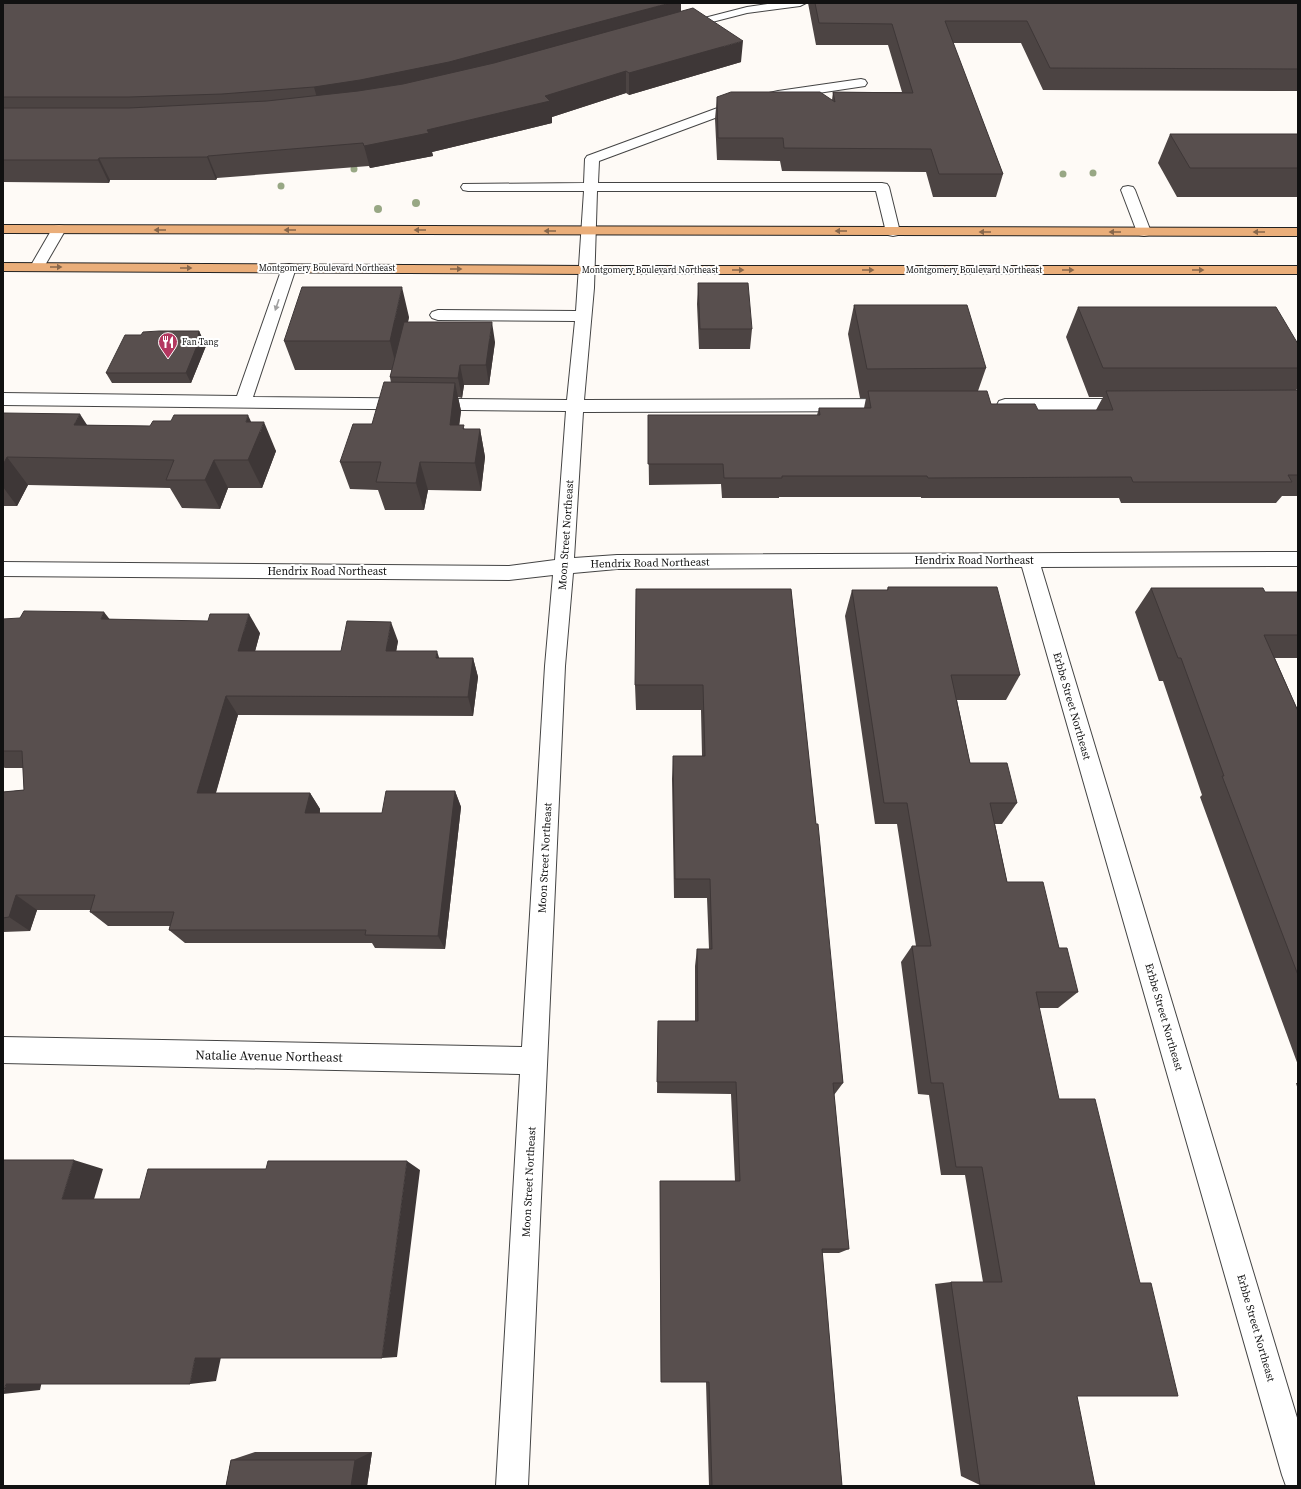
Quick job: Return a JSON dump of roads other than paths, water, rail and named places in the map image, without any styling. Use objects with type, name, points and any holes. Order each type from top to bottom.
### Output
[{"type":"main road","points":[[3,229],[1298,232]]},
{"type":"main road","name":"Montgomery Boulevard Northeast","points":[[3,268],[1298,270]]},
{"type":"street","points":[[666,31],[747,10],[800,3]]},
{"type":"street","name":"Moon Street Northeast","points":[[512,1486],[555,666],[587,270],[592,159],[746,102],[778,95],[860,83]]},
{"type":"street","points":[[468,187],[882,187],[893,232]]},
{"type":"street","points":[[1128,190],[1144,232]]},
{"type":"street","points":[[37,267],[60,229]]},
{"type":"street","points":[[243,402],[289,268]]},
{"type":"street","points":[[438,315],[583,316]]},
{"type":"street","points":[[3,398],[575,406],[908,405]]},
{"type":"street","points":[[987,405],[1147,405]]},
{"type":"street","name":"Erbbe Street Northeast","points":[[1029,559],[1298,1475]]},
{"type":"street","name":"Hendrix Road Northeast","points":[[3,569],[509,573],[564,566],[617,562],[1298,559]]},
{"type":"street","name":"Natalie Avenue Northeast","points":[[3,1050],[535,1061]]},
{"type":"street","points":[[1288,1486],[1298,1479]]},
{"type":"place","name":"Fan Tang","points":[[168,359]]}]
